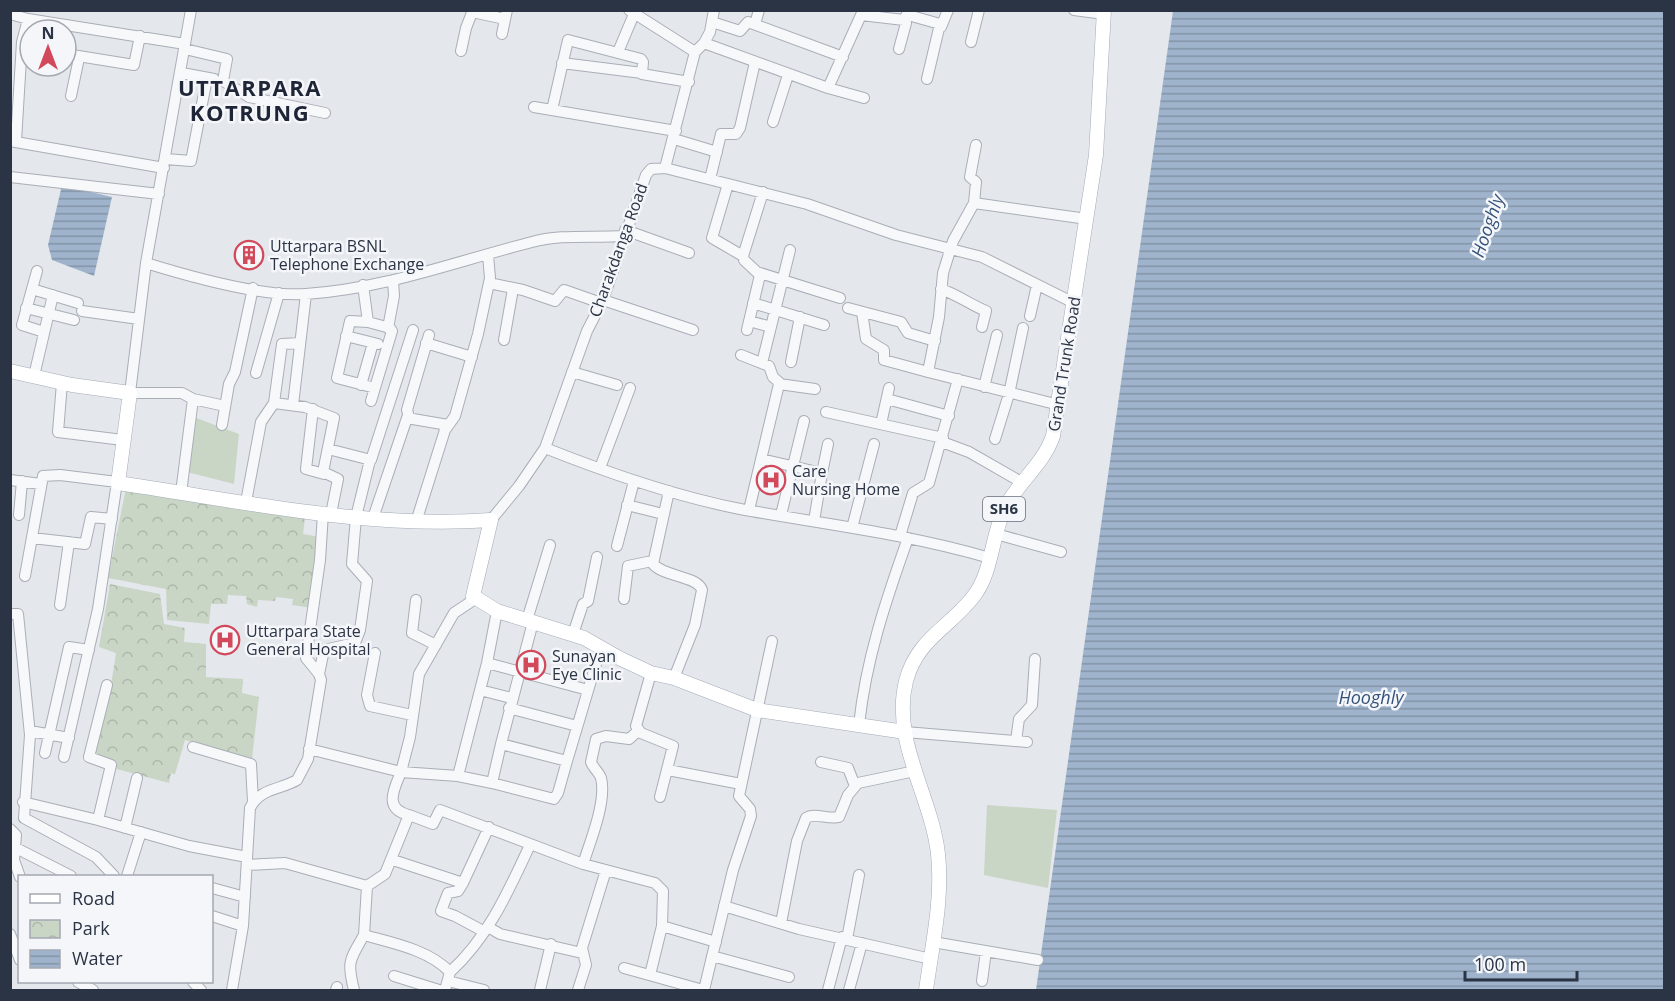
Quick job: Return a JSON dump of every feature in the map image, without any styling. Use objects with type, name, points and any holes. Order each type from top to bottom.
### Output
[{"type":"main road","name":"Grand Trunk Road","points":[[926,990],[933,942],[938,855],[932,824],[905,732],[904,695],[910,668],[928,639],[973,597],[990,558],[1008,502],[1049,447],[1059,405],[1096,155],[1104,12]]},
{"type":"main road","points":[[10,371],[62,383],[130,393],[117,482],[327,514],[416,522],[491,520],[473,587],[475,598],[497,611],[573,634],[651,672],[674,678],[757,710],[905,732]]},
{"type":"street","points":[[191,10],[182,73],[146,263],[130,393],[182,393],[193,399],[225,406]]},
{"type":"street","points":[[755,24],[759,10]]},
{"type":"street","points":[[927,79],[948,10]]},
{"type":"street","points":[[971,42],[979,10]]},
{"type":"street","points":[[1074,10],[1104,12]]},
{"type":"street","points":[[461,51],[472,11],[506,15],[502,34]]},
{"type":"street","points":[[618,52],[631,12],[695,52],[704,43],[713,16],[740,31],[746,21],[843,57]]},
{"type":"street","points":[[828,88],[860,16],[867,12],[907,15],[938,21],[941,27]]},
{"type":"street","points":[[899,49],[907,15]]},
{"type":"street","points":[[78,27],[140,36],[185,46],[226,59],[223,81]]},
{"type":"street","points":[[71,96],[79,58],[134,64],[140,36]]},
{"type":"street","points":[[552,110],[568,40],[642,59],[642,74]]},
{"type":"street","points":[[704,43],[788,75],[864,98]]},
{"type":"street","name":"Charakdanga Road","points":[[491,520],[519,486],[545,448],[572,372],[602,302],[624,233],[646,175],[656,167],[666,168],[695,52]]},
{"type":"street","points":[[710,179],[722,134],[739,132],[754,62]]},
{"type":"street","points":[[562,63],[689,82]]},
{"type":"street","points":[[182,73],[223,81],[249,97],[325,113]]},
{"type":"street","points":[[773,122],[788,75]]},
{"type":"street","points":[[21,78],[13,141],[165,163],[191,161],[207,78]]},
{"type":"street","points":[[534,107],[675,135],[717,152]]},
{"type":"street","points":[[928,372],[935,341],[941,289],[950,250],[974,203],[976,182],[970,177],[976,145]]},
{"type":"street","points":[[666,168],[807,204],[896,236],[990,261],[1074,303]]},
{"type":"street","points":[[10,177],[159,194]]},
{"type":"street","points":[[728,184],[711,238],[743,256],[744,260],[759,273],[840,298]]},
{"type":"street","points":[[743,256],[763,192]]},
{"type":"street","points":[[974,203],[1087,219]]},
{"type":"street","points":[[146,263],[183,274],[253,288],[279,293],[306,294],[393,280],[538,240],[624,233],[689,253]]},
{"type":"street","points":[[762,363],[790,250]]},
{"type":"street","points":[[416,522],[448,425],[455,416],[472,357],[489,283],[488,255]]},
{"type":"street","points":[[37,271],[22,325],[44,332]]},
{"type":"street","points":[[759,273],[748,326],[771,327]]},
{"type":"street","points":[[388,328],[394,296],[393,280]]},
{"type":"street","points":[[489,283],[555,301],[564,290],[693,330]]},
{"type":"street","points":[[363,285],[368,322]]},
{"type":"street","points":[[1030,316],[1037,285]]},
{"type":"street","points":[[222,425],[253,288]]},
{"type":"street","points":[[32,289],[80,307],[139,319]]},
{"type":"street","points":[[504,339],[510,316],[513,289]]},
{"type":"street","points":[[941,289],[968,299],[974,306],[986,311],[982,327]]},
{"type":"street","points":[[256,374],[279,293]]},
{"type":"street","points":[[293,405],[306,294]]},
{"type":"street","points":[[34,376],[53,295]]},
{"type":"street","points":[[753,303],[824,326]]},
{"type":"street","points":[[26,308],[74,320]]},
{"type":"street","points":[[848,308],[901,322],[908,333],[935,341]]},
{"type":"street","points":[[862,312],[866,340],[884,350],[884,360],[1059,405]]},
{"type":"street","points":[[791,362],[800,317]]},
{"type":"street","points":[[371,401],[388,347],[392,331],[368,322],[351,320],[337,378],[375,388]]},
{"type":"street","points":[[995,439],[1009,394],[1023,328]]},
{"type":"street","points":[[319,674],[324,650],[355,643],[360,630],[367,581],[352,565],[356,516],[370,460],[413,330]]},
{"type":"street","points":[[984,387],[997,335]]},
{"type":"street","points":[[346,336],[388,347]]},
{"type":"street","points":[[374,518],[409,417],[407,410],[427,339],[472,357]]},
{"type":"street","points":[[246,502],[261,422],[274,403],[282,344],[300,343]]},
{"type":"street","points":[[361,385],[373,343]]},
{"type":"street","points":[[741,355],[769,366],[773,377],[780,383],[815,389]]},
{"type":"street","points":[[572,372],[616,385]]},
{"type":"street","points":[[859,725],[871,648],[904,537],[913,493],[929,483],[958,379]]},
{"type":"street","points":[[62,383],[58,432],[123,440]]},
{"type":"street","points":[[749,510],[780,383]]},
{"type":"street","points":[[600,468],[630,388]]},
{"type":"street","points":[[881,424],[888,393],[949,416]]},
{"type":"street","points":[[181,492],[193,399]]},
{"type":"street","points":[[274,403],[293,405],[334,418],[324,474]]},
{"type":"street","points":[[253,802],[267,790],[297,780],[304,770],[321,680],[306,658],[327,514],[338,479],[306,469],[313,410]]},
{"type":"street","points":[[826,412],[942,440],[969,452],[1023,483]]},
{"type":"street","points":[[409,417],[448,425]]},
{"type":"street","points":[[781,515],[804,421]]},
{"type":"street","points":[[814,521],[828,444]]},
{"type":"street","points":[[852,528],[874,444]]},
{"type":"street","points":[[545,448],[634,481],[749,510],[904,537],[990,558]]},
{"type":"street","points":[[328,449],[370,460]]},
{"type":"street","points":[[761,459],[822,473]]},
{"type":"street","points":[[25,576],[41,484],[45,475],[117,482],[98,609],[64,757]]},
{"type":"street","points":[[35,517],[15,515],[16,481],[41,484]]},
{"type":"street","points":[[617,546],[634,481]]},
{"type":"street","points":[[652,561],[669,490]]},
{"type":"street","points":[[627,505],[663,514]]},
{"type":"street","points":[[32,537],[86,544],[92,516],[112,519]]},
{"type":"street","points":[[996,534],[1061,552]]},
{"type":"street","points":[[60,605],[69,542]]},
{"type":"street","points":[[492,783],[550,545]]},
{"type":"street","points":[[573,634],[583,604],[588,601],[597,557]]},
{"type":"street","points":[[624,599],[628,566],[652,561]]},
{"type":"street","points":[[652,561],[660,570],[699,583],[702,590],[695,625],[674,678]]},
{"type":"street","points":[[475,598],[454,613],[419,674],[410,737],[391,802],[402,814],[434,824],[440,810],[489,826],[530,845],[583,864],[643,878],[660,885],[663,891],[662,926],[651,975]]},
{"type":"street","points":[[416,600],[412,633],[436,645]]},
{"type":"street","points":[[458,776],[487,663],[497,611]]},
{"type":"street","points":[[10,614],[18,614],[15,635],[30,730],[23,802],[24,818],[96,857],[113,875]]},
{"type":"street","points":[[624,969],[703,990],[743,835],[752,816],[750,809],[739,796],[772,640]]},
{"type":"street","points":[[45,753],[69,646],[89,650]]},
{"type":"street","points":[[309,749],[401,772],[458,776],[554,799],[558,794],[601,646]]},
{"type":"street","points":[[375,653],[367,695],[370,706],[412,715]]},
{"type":"street","points":[[905,732],[1022,742],[1019,719],[1032,705],[1035,659]]},
{"type":"street","points":[[487,663],[588,690]]},
{"type":"street","points":[[651,672],[636,722],[639,731],[673,746],[660,797]]},
{"type":"street","points":[[98,820],[111,765],[89,757],[107,686]]},
{"type":"street","points":[[480,690],[510,703],[578,726]]},
{"type":"street","points":[[30,730],[69,738]]},
{"type":"street","points":[[583,864],[595,828],[601,797],[600,776],[591,762],[594,744],[598,737],[629,739],[639,731]]},
{"type":"street","points":[[501,744],[567,761]]},
{"type":"street","points":[[193,747],[251,764],[253,802],[248,817],[243,926],[232,990]]},
{"type":"street","points":[[821,762],[848,768],[855,786]]},
{"type":"street","points":[[668,770],[741,784]]},
{"type":"street","points":[[781,923],[797,841],[808,815],[839,817],[855,786],[869,780],[915,771]]},
{"type":"street","points":[[125,828],[136,778]]},
{"type":"street","points":[[23,802],[247,861],[285,863],[367,886],[379,880],[393,860],[409,815]]},
{"type":"street","points":[[489,826],[463,883],[458,891],[448,893],[441,911],[500,934],[582,953]]},
{"type":"street","points":[[10,829],[16,835],[14,860],[19,875]]},
{"type":"street","points":[[127,875],[141,832]]},
{"type":"street","points":[[448,981],[506,898],[530,845]]},
{"type":"street","points":[[16,848],[69,875]]},
{"type":"street","points":[[393,860],[463,883]]},
{"type":"street","points":[[578,990],[586,965],[582,953],[606,870]]},
{"type":"street","points":[[828,990],[844,938],[859,875]]},
{"type":"street","points":[[354,990],[349,969],[351,959],[364,935],[367,886]]},
{"type":"street","points":[[213,888],[245,897]]},
{"type":"street","points":[[724,906],[781,923],[931,959]]},
{"type":"street","points":[[213,916],[243,926]]},
{"type":"street","points":[[662,926],[716,942]]},
{"type":"street","points":[[10,934],[18,955]]},
{"type":"street","points":[[364,935],[414,950],[441,963],[448,981]]},
{"type":"street","points":[[933,942],[1038,960]]},
{"type":"street","points":[[849,990],[862,943]]},
{"type":"street","points":[[540,990],[551,944]]},
{"type":"street","points":[[982,981],[986,951]]},
{"type":"street","points":[[712,956],[789,977]]},
{"type":"street","points":[[394,976],[439,990]]},
{"type":"street","points":[[448,981],[484,990]]},
{"type":"green space","points":[[191,416],[239,434],[234,484],[187,472]]},
{"type":"green space","points":[[126,488],[305,518],[303,534],[320,537],[312,608],[292,605],[293,599],[276,597],[275,601],[258,600],[257,607],[247,604],[246,596],[228,595],[227,604],[211,604],[209,624],[167,620],[166,589],[108,578]]},
{"type":"green space","points":[[110,584],[160,594],[164,624],[185,628],[184,642],[206,644],[206,677],[243,679],[242,693],[259,697],[252,759],[185,740],[175,774],[171,773],[169,783],[113,768],[92,755],[111,685],[116,653],[99,647]]},
{"type":"green space","points":[[987,805],[1057,810],[1048,888],[984,875]]},
{"type":"water","name":"Hooghly","points":[[1173,11],[1664,11],[1664,990],[1036,990]]},
{"type":"water","points":[[62,185],[112,197],[94,276],[52,260],[48,245]]},
{"type":"place","name":"Uttarpara BSNL Telephone Exchange","points":[[249,255]]},
{"type":"place","name":"Care Nursing Home","points":[[771,480]]},
{"type":"place","name":"Uttarpara State General Hospital","points":[[225,640]]},
{"type":"place","name":"Sunayan Eye Clinic","points":[[531,665]]},
{"type":"district","name":"UTTARPARA KOTRUNG","points":[[250,100]]}]
